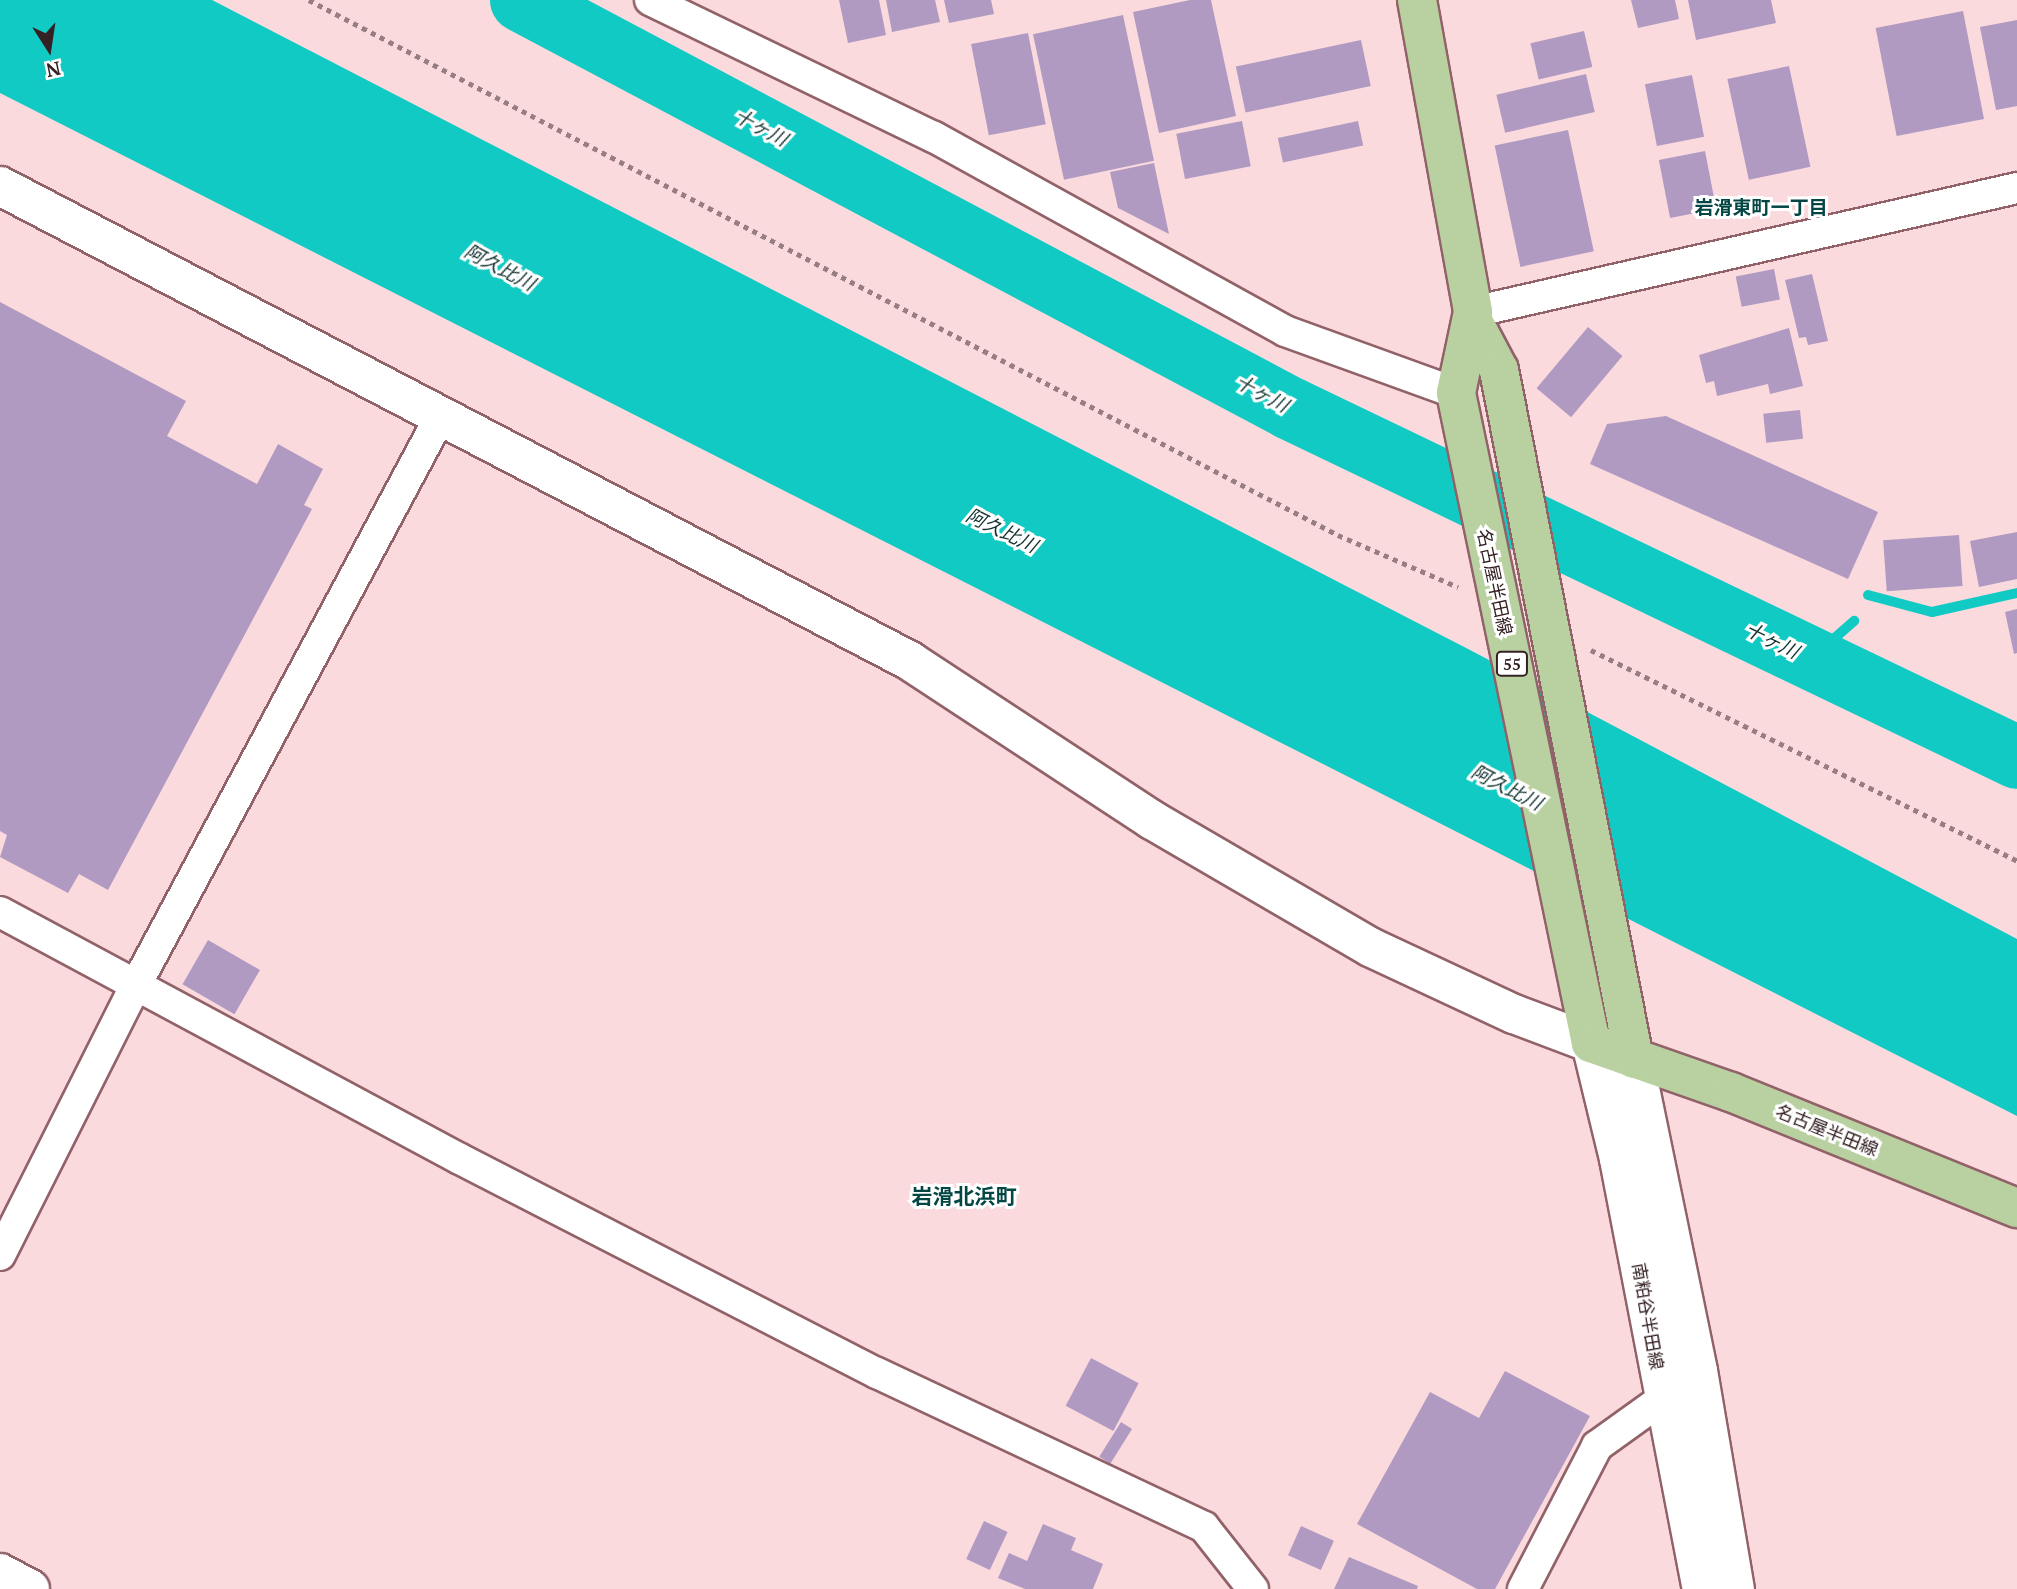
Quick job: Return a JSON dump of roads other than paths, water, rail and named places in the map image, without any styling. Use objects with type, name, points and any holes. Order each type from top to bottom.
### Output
[{"type":"main road","name":"名古屋半田線","points":[[1417,0],[1473,317],[1499,370],[1611,959],[1634,1059]]},
{"type":"main road","name":"名古屋半田線","points":[[1473,317],[1456,393],[1591,1043],[1731,1092],[2017,1209]]},
{"type":"street","points":[[650,0],[934,137],[1285,331],[1456,393]]},
{"type":"street","points":[[0,186],[439,419],[911,661],[1152,820],[1370,947],[1514,1014],[1591,1043]]},
{"type":"street","points":[[1473,317],[2017,188]]},
{"type":"street","points":[[0,1255],[137,983],[439,419]]},
{"type":"street","points":[[0,912],[137,983],[460,1159],[828,1348],[1204,1527],[1253,1589]]},
{"type":"street","name":"南粕谷半田線","points":[[1591,1043],[1619,1159],[1663,1399],[1702,1589]]},
{"type":"street","name":"南粕谷半田線","points":[[1634,1059],[1698,1371],[1735,1589]]},
{"type":"street","points":[[1523,1589],[1597,1446],[1698,1371]]},
{"type":"street","points":[[0,1573],[30,1589]]},
{"type":"water","name":"阿久比川","points":[[0,0],[212,0],[1470,650],[2017,939],[2017,1116],[0,93]]},
{"type":"waterway","name":"十ヶ川","points":[[521,0],[1290,408],[2017,757]]},
{"type":"waterway","points":[[1868,595],[1932,612],[2017,593]]},
{"type":"waterway","points":[[1813,657],[1854,621]]},
{"type":"district","name":"岩滑東町一丁目","points":[[1761,207]]},
{"type":"district","name":"岩滑北浜町","points":[[964,1196]]}]
